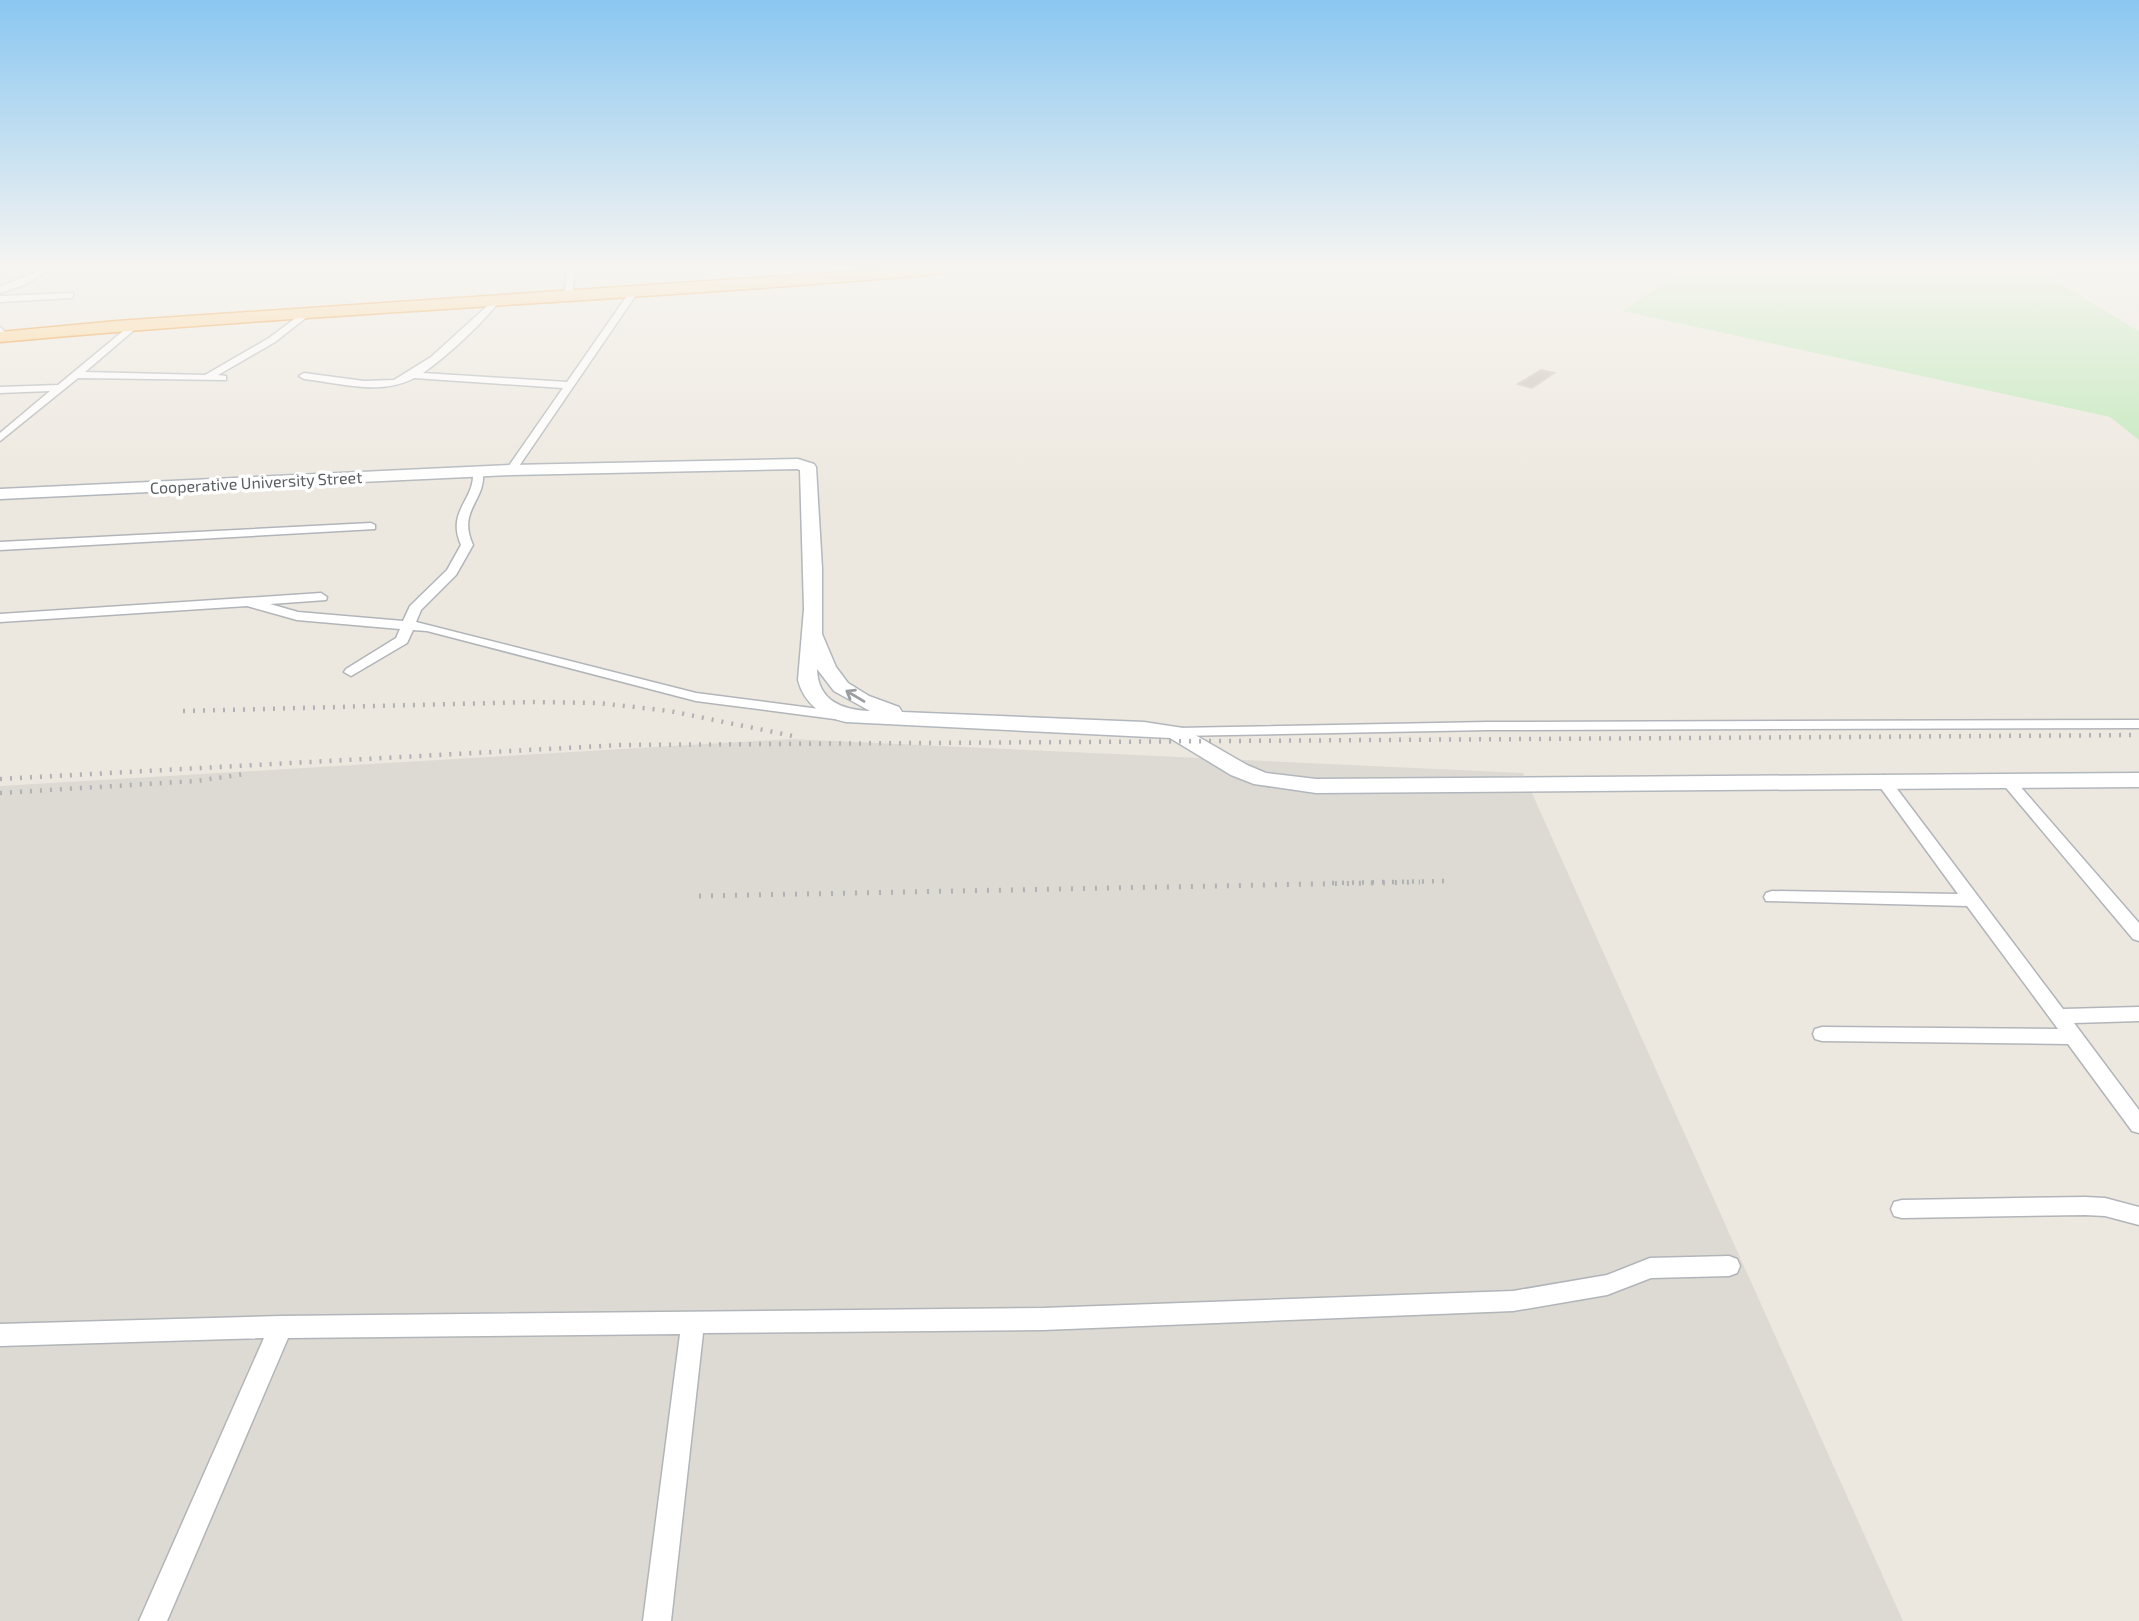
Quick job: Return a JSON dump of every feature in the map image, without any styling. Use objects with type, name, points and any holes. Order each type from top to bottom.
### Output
[{"type":"street","points":[[0,438],[112,345]]},
{"type":"street","points":[[208,377],[264,345]]},
{"type":"street","points":[[304,376],[387,384],[412,375],[449,345]]},
{"type":"street","points":[[511,470],[597,345]]},
{"type":"street","points":[[75,375],[223,378]]},
{"type":"street","points":[[412,375],[569,385]]},
{"type":"street","points":[[0,390],[61,388]]},
{"type":"street","name":"Cooperative University Street","points":[[0,494],[511,470],[780,462],[798,464],[808,467],[813,630]]},
{"type":"street","points":[[351,672],[402,640],[415,609],[452,572],[467,545],[461,519],[467,498],[480,483],[478,472]]},
{"type":"street","points":[[0,546],[371,527]]},
{"type":"street","points":[[0,618],[321,597]]},
{"type":"street","points":[[248,602],[298,616],[409,624],[696,697],[846,716],[1144,728],[1176,732],[1488,726],[2139,724]]},
{"type":"street","points":[[813,630],[807,677],[811,689],[823,704],[846,716]]},
{"type":"street","points":[[813,630],[821,660],[854,699],[919,719]]},
{"type":"street","points":[[1176,732],[1239,770],[1262,779],[1316,786],[1883,780],[2136,783]]},
{"type":"street","points":[[1883,780],[2139,1125]]},
{"type":"street","points":[[2007,780],[2139,935]]},
{"type":"street","points":[[1772,897],[1971,900]]},
{"type":"street","points":[[2057,1016],[2139,1014]]},
{"type":"street","points":[[1822,1034],[2073,1037]]},
{"type":"street","points":[[1902,1209],[2085,1206],[2105,1207],[2139,1216]]},
{"type":"street","points":[[0,1335],[281,1327],[1042,1319],[1513,1301],[1607,1285],[1650,1268],[1729,1266]]},
{"type":"street","points":[[657,1621],[693,1323]]},
{"type":"street","points":[[153,1621],[281,1327]]},
{"type":"shaded area","points":[[791,739],[1523,773],[1903,1621],[0,1621],[0,786]]},
{"type":"green space","points":[[1778,345],[2139,345],[2139,440],[2110,417]]},
{"type":"building","points":[[1541,370],[1554,373],[1532,388],[1518,384]]},
{"type":"railway","points":[[183,711],[532,702],[598,703],[670,711],[793,736]]},
{"type":"railway","points":[[0,779],[620,745],[2139,735]]},
{"type":"railway","points":[[0,793],[196,781],[245,774]]},
{"type":"railway","points":[[1332,883],[1446,881]]},
{"type":"railway","points":[[699,896],[1420,882]]}]
